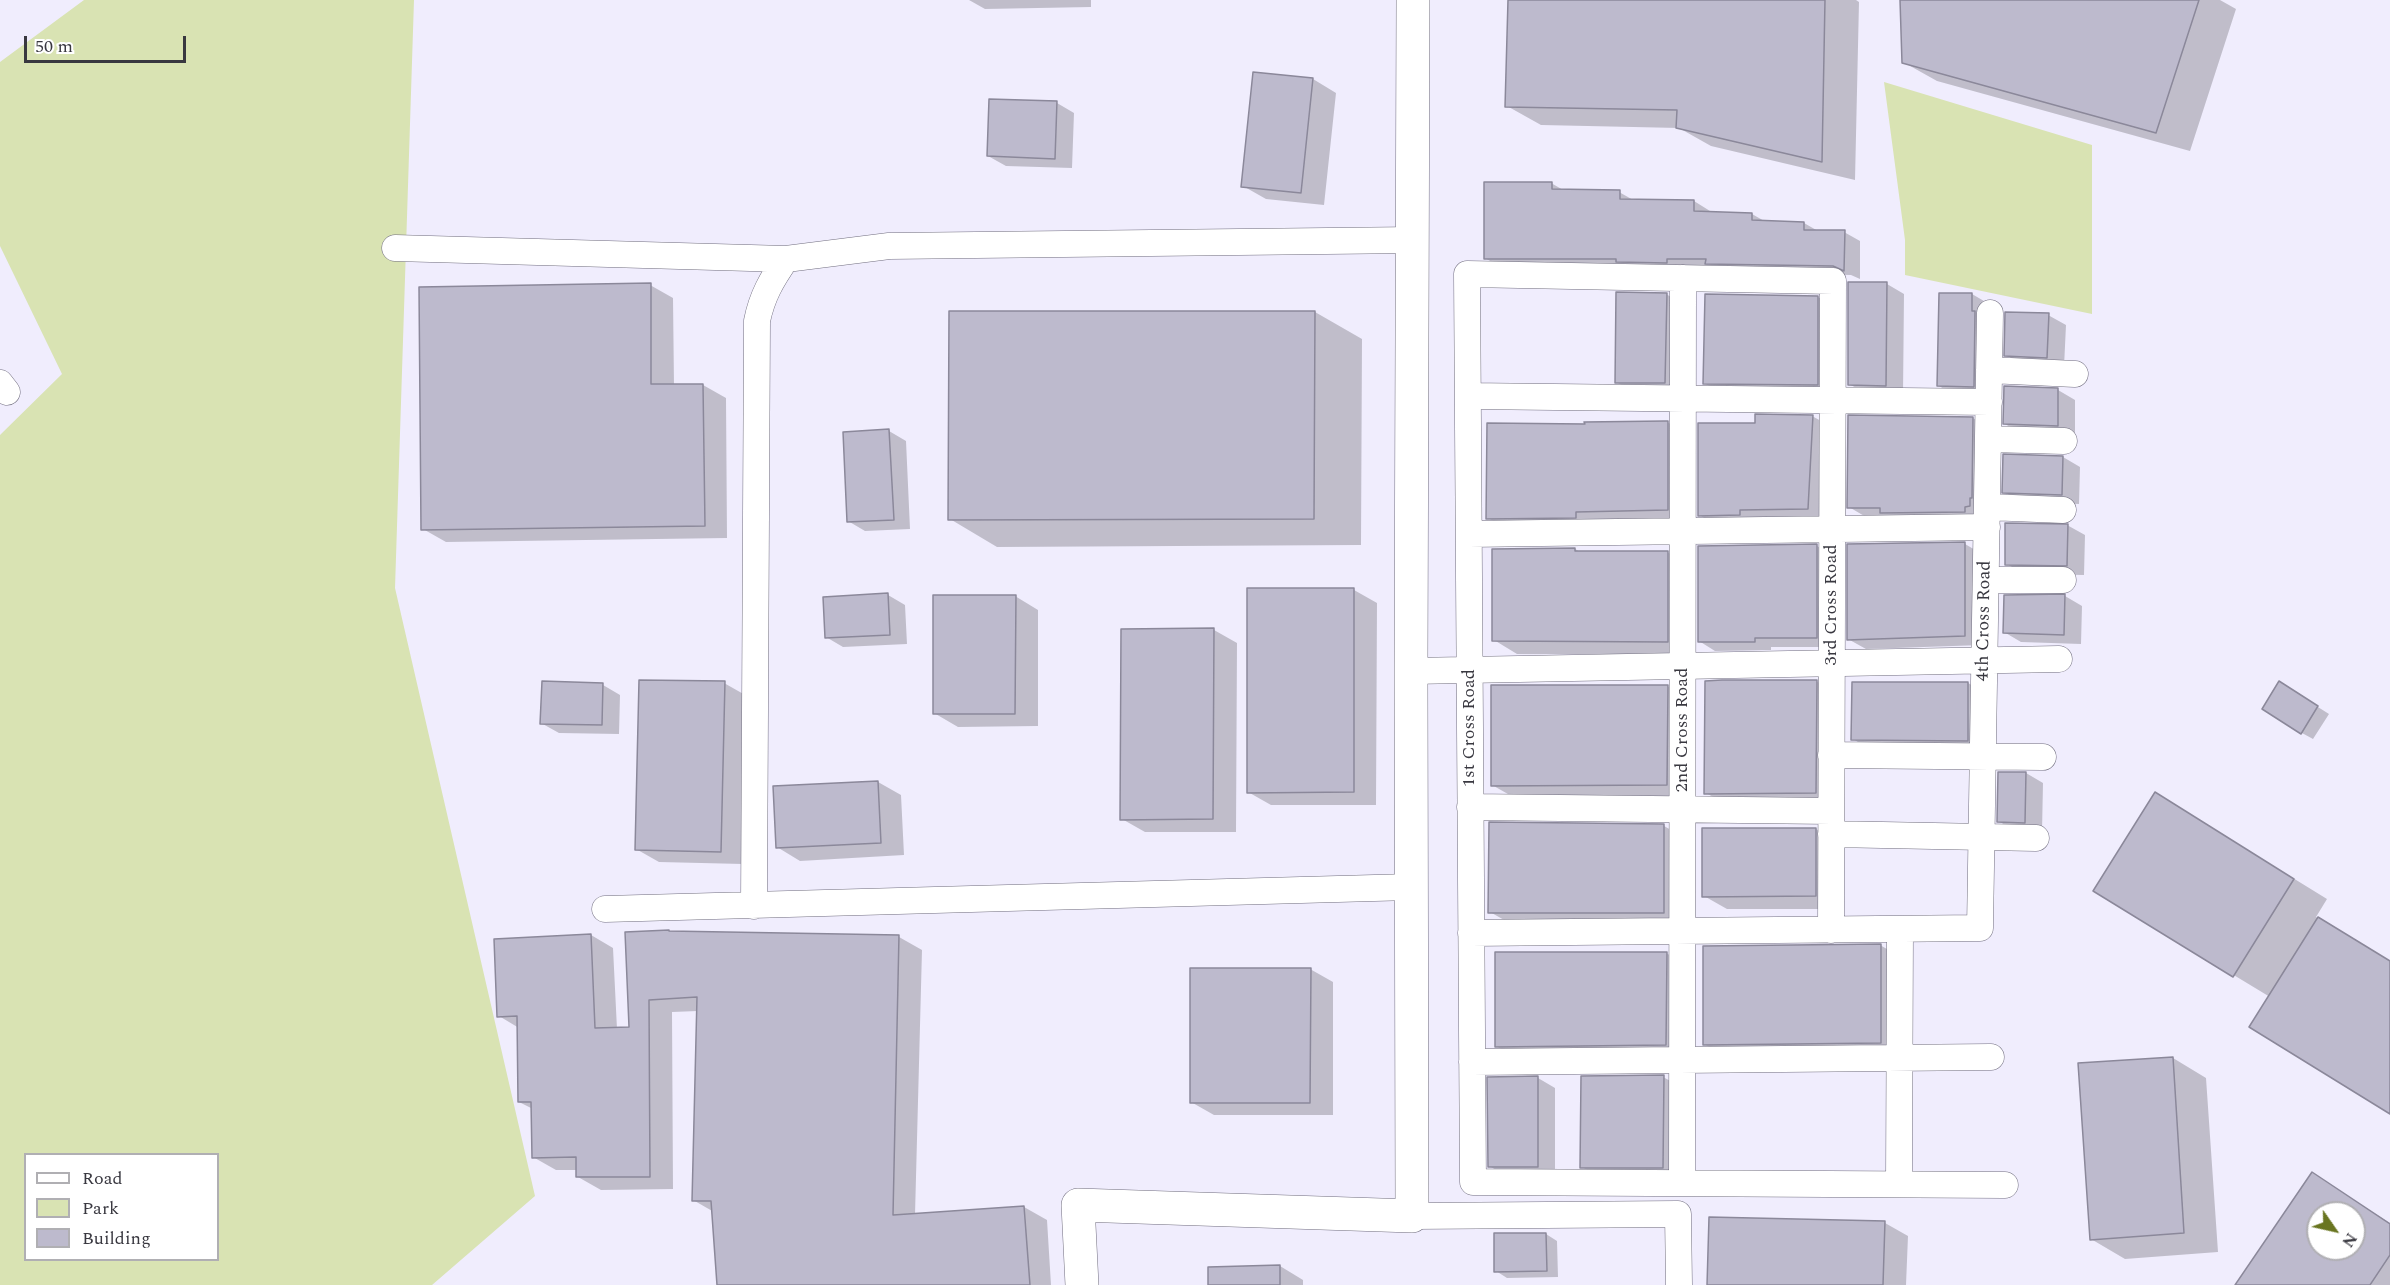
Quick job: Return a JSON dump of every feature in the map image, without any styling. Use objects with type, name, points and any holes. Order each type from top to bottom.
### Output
[{"type":"street","points":[[1412,1216],[1413,0]]},
{"type":"street","points":[[395,248],[786,259],[889,246],[1414,240]]},
{"type":"street","points":[[754,906],[757,321],[761,301],[771,280],[786,259]]},
{"type":"street","name":"1st Cross Road","points":[[1682,1183],[1473,1182],[1467,274],[1683,278]]},
{"type":"street","name":"3rd Cross Road","points":[[1683,278],[1833,281],[1831,930]]},
{"type":"street","name":"2nd Cross Road","points":[[1682,1183],[1683,278]]},
{"type":"street","name":"4th Cross Road","points":[[1900,929],[1980,928],[1990,313]]},
{"type":"street","points":[[1989,370],[2075,374]]},
{"type":"street","points":[[1468,396],[1989,402]]},
{"type":"street","points":[[1988,439],[2064,441]]},
{"type":"street","points":[[1469,534],[1832,530],[2063,510]]},
{"type":"street","points":[[1986,580],[2063,580]]},
{"type":"street","points":[[1411,671],[2059,659]]},
{"type":"street","points":[[1831,755],[2043,758]]},
{"type":"street","points":[[1470,807],[1682,809],[1982,837],[2036,838]]},
{"type":"street","points":[[605,909],[1412,887]]},
{"type":"street","points":[[1471,933],[1900,929],[1899,1184]]},
{"type":"street","points":[[1472,1062],[1992,1057]]},
{"type":"street","points":[[1682,1183],[2005,1185]]},
{"type":"street","points":[[1082,1285],[1078,1205],[1412,1216],[1678,1214],[1679,1285]]},
{"type":"green space","points":[[84,0],[414,0],[395,588],[535,1196],[432,1285],[0,1285],[0,435],[62,374],[0,246],[0,62]]},
{"type":"green space","points":[[1884,82],[2092,145],[2092,314],[1905,275],[1905,240]]},
{"type":"building","points":[[1508,0],[1825,0],[1822,162],[1676,128],[1677,110],[1505,107]]},
{"type":"building","points":[[1900,0],[2199,0],[2156,133],[1902,63]]},
{"type":"building","points":[[1253,72],[1313,78],[1301,193],[1241,187]]},
{"type":"building","points":[[989,99],[1057,101],[1055,159],[987,156]]},
{"type":"building","points":[[1484,182],[1552,182],[1552,189],[1620,190],[1620,199],[1694,200],[1694,211],[1752,213],[1752,220],[1804,222],[1804,230],[1845,230],[1844,271],[1833,266],[1705,264],[1706,259],[1667,259],[1667,263],[1616,262],[1616,259],[1484,259]]},
{"type":"building","points":[[1848,282],[1887,282],[1886,386],[1848,385]]},
{"type":"building","points":[[651,283],[651,384],[703,384],[705,526],[421,530],[419,287]]},
{"type":"building","points":[[1616,292],[1667,293],[1665,383],[1615,383]]},
{"type":"building","points":[[1939,293],[1972,293],[1972,311],[1975,311],[1974,387],[1937,386]]},
{"type":"building","points":[[1705,294],[1818,296],[1818,385],[1703,384]]},
{"type":"building","points":[[949,311],[1315,311],[1314,519],[948,520]]},
{"type":"building","points":[[2005,312],[2049,313],[2047,358],[2004,356]]},
{"type":"building","points":[[2004,386],[2058,388],[2058,426],[2003,424]]},
{"type":"building","points":[[1755,414],[1813,415],[1808,509],[1740,510],[1740,515],[1698,516],[1698,423],[1755,423]]},
{"type":"building","points":[[1848,415],[1973,417],[1970,506],[1965,507],[1965,512],[1880,513],[1880,508],[1847,508]]},
{"type":"building","points":[[1668,421],[1668,510],[1576,512],[1576,518],[1486,519],[1487,423],[1585,424],[1584,422]]},
{"type":"building","points":[[889,429],[894,520],[847,522],[843,432]]},
{"type":"building","points":[[2003,454],[2063,456],[2062,495],[2002,493]]},
{"type":"building","points":[[2005,523],[2068,524],[2067,566],[2005,565]]},
{"type":"building","points":[[1965,542],[1965,636],[1847,640],[1847,544]]},
{"type":"building","points":[[1817,544],[1817,638],[1755,638],[1755,642],[1698,642],[1698,546]]},
{"type":"building","points":[[1575,548],[1575,551],[1668,551],[1668,642],[1492,641],[1492,549]]},
{"type":"building","points":[[1247,588],[1354,588],[1354,792],[1247,793]]},
{"type":"building","points":[[888,593],[890,635],[825,638],[823,597]]},
{"type":"building","points":[[2065,594],[2064,635],[2003,633],[2004,595]]},
{"type":"building","points":[[933,595],[1016,595],[1015,714],[933,714]]},
{"type":"building","points":[[1214,628],[1213,819],[1120,820],[1121,629]]},
{"type":"building","points":[[639,680],[725,681],[721,852],[635,850]]},
{"type":"building","points":[[1817,680],[1816,793],[1704,794],[1705,681]]},
{"type":"building","points":[[542,681],[603,683],[602,725],[540,724]]},
{"type":"building","points":[[2279,681],[2318,706],[2301,734],[2262,709]]},
{"type":"building","points":[[1852,682],[1968,682],[1968,741],[1851,740]]},
{"type":"building","points":[[1491,685],[1668,685],[1667,785],[1491,786]]},
{"type":"building","points":[[1998,772],[2026,772],[2025,823],[1997,822]]},
{"type":"building","points":[[878,781],[881,843],[776,848],[773,786]]},
{"type":"building","points":[[2155,792],[2294,879],[2233,977],[2093,891]]},
{"type":"building","points":[[1489,822],[1664,824],[1664,913],[1488,913]]},
{"type":"building","points":[[1702,828],[1816,828],[1816,896],[1702,897]]},
{"type":"building","points":[[2318,917],[2390,961],[2390,1114],[2249,1027]]},
{"type":"building","points":[[669,930],[899,935],[893,1215],[1024,1206],[1030,1285],[717,1285],[711,1201],[692,1201],[697,997],[649,1000],[650,1177],[576,1177],[576,1157],[532,1158],[531,1102],[518,1102],[517,1016],[497,1017],[494,939],[591,934],[595,1028],[629,1027],[625,932]]},
{"type":"building","points":[[1881,944],[1881,1043],[1703,1045],[1703,946]]},
{"type":"building","points":[[1495,952],[1667,952],[1666,1045],[1495,1047]]},
{"type":"building","points":[[1190,968],[1311,968],[1310,1103],[1190,1103]]},
{"type":"building","points":[[2173,1057],[2184,1233],[2090,1240],[2078,1063]]},
{"type":"building","points":[[1664,1075],[1663,1168],[1580,1168],[1581,1076]]},
{"type":"building","points":[[1538,1076],[1538,1167],[1488,1167],[1487,1077]]},
{"type":"building","points":[[2312,1172],[2356,1201],[2306,1201],[2306,1261],[2366,1261],[2366,1208],[2390,1224],[2390,1255],[2370,1285],[2235,1285]]},
{"type":"building","points":[[1709,1217],[1885,1221],[1883,1285],[1707,1285]]},
{"type":"building","points":[[1494,1233],[1546,1233],[1547,1271],[1494,1272]]},
{"type":"building","points":[[1280,1265],[1280,1285],[1208,1285],[1208,1267]]}]
